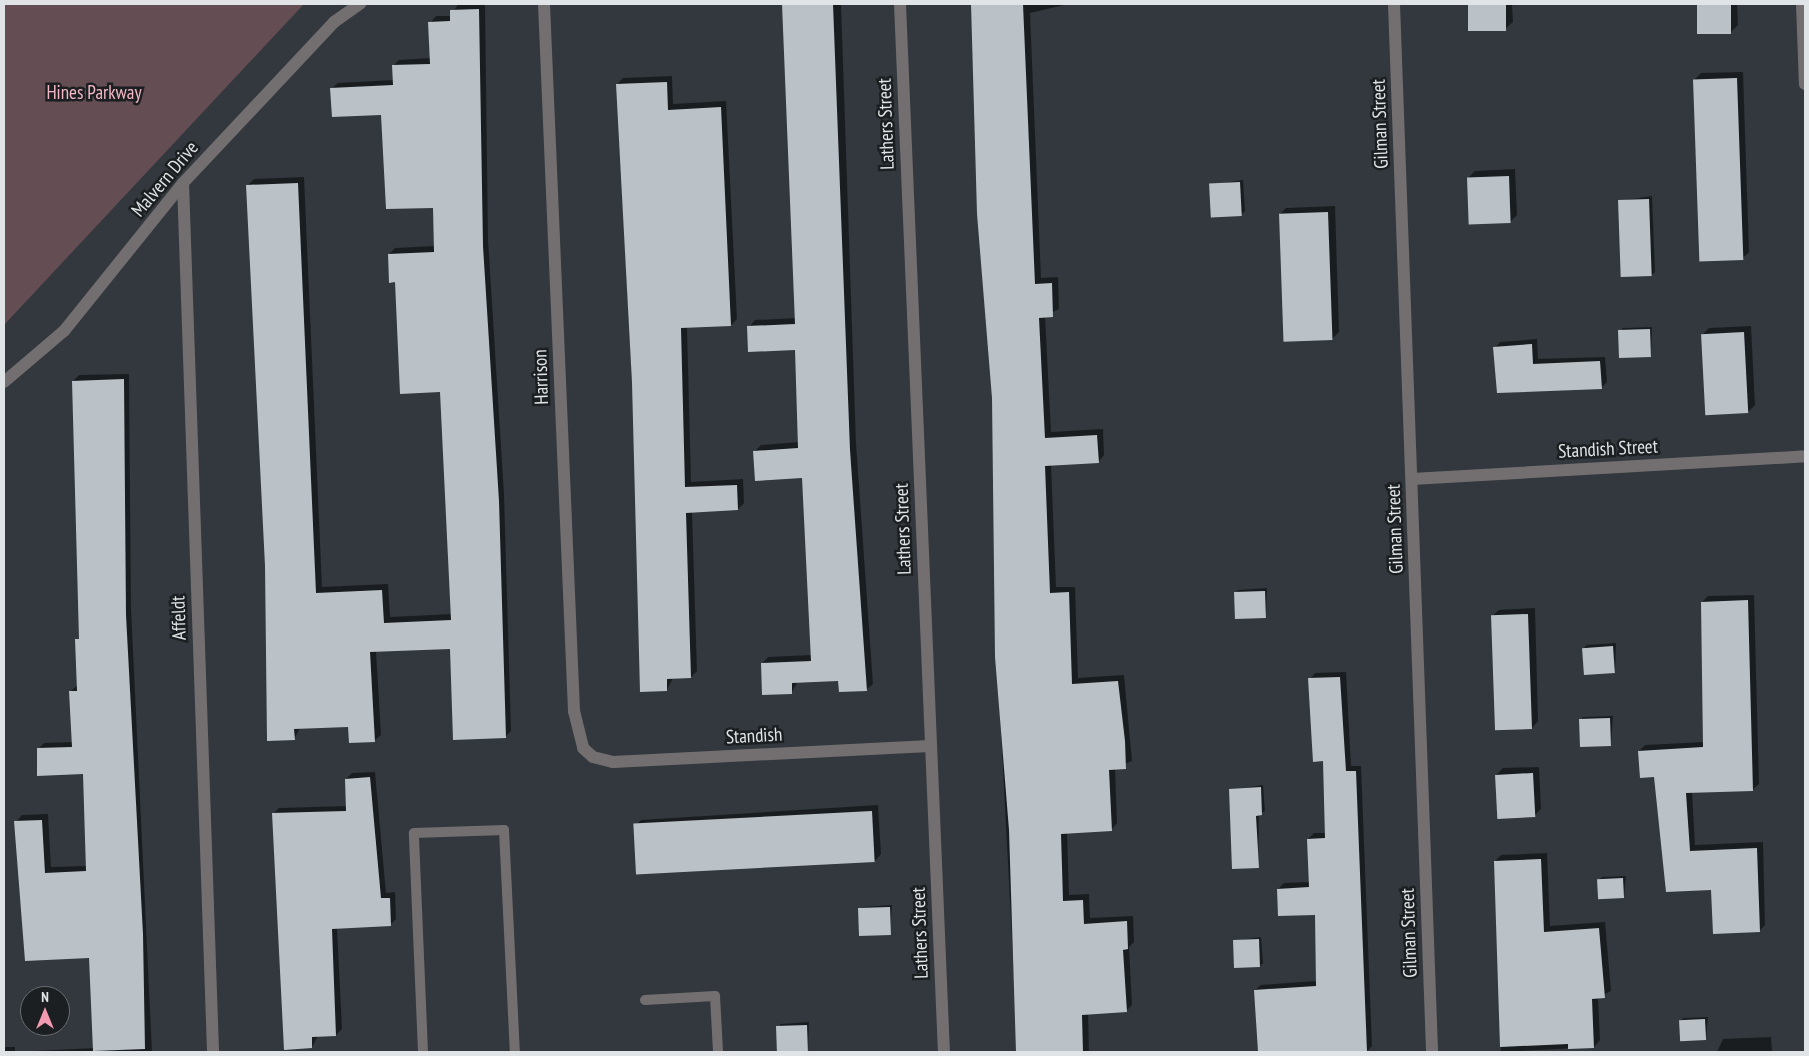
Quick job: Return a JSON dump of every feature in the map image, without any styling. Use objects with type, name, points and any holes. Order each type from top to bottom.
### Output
[{"type":"street","name":"Malvern Drive","points":[[4,382],[64,331],[183,183],[334,22],[360,4]]},
{"type":"street","name":"Harrison","points":[[544,4],[574,711],[583,748]]},
{"type":"street","name":"Lathers Street","points":[[900,4],[944,1052]]},
{"type":"street","name":"Gilman Street","points":[[1394,4],[1432,1052]]},
{"type":"street","points":[[1802,4],[1805,84]]},
{"type":"street","name":"Affeldt","points":[[183,183],[213,1052]]},
{"type":"street","name":"Standish Street","points":[[1412,479],[1805,456]]},
{"type":"street","name":"Standish","points":[[583,748],[613,762],[930,746]]},
{"type":"lane","points":[[423,1052],[414,833],[504,830],[515,1052]]},
{"type":"lane","points":[[645,1000],[715,996],[718,1052]]},
{"type":"green space","name":"Hines Parkway","points":[[4,4],[304,4],[4,325]]},
{"type":"building","points":[[782,4],[833,4],[850,450],[867,691],[839,692],[838,681],[792,683],[792,694],[762,695],[761,663],[811,661],[802,478],[755,481],[753,451],[798,448],[795,350],[748,352],[747,326],[795,324]]},
{"type":"building","points":[[971,4],[1023,4],[1035,284],[1052,283],[1053,317],[1039,318],[1045,438],[1097,435],[1099,463],[1045,466],[1050,593],[1069,592],[1072,684],[1118,681],[1125,741],[1126,769],[1109,770],[1112,831],[1061,834],[1063,901],[1083,900],[1084,924],[1127,921],[1128,949],[1123,950],[1127,1012],[1082,1015],[1083,1052],[1016,1052],[1009,830],[995,657],[992,398],[977,214]]},
{"type":"building","points":[[1468,4],[1506,4],[1506,31],[1468,31]]},
{"type":"building","points":[[1697,4],[1731,4],[1731,34],[1697,34]]},
{"type":"building","points":[[479,9],[483,246],[499,501],[506,738],[453,740],[450,649],[370,652],[375,742],[349,743],[348,727],[294,729],[295,740],[267,741],[265,566],[246,185],[298,183],[316,593],[382,590],[384,623],[451,620],[440,392],[400,394],[395,282],[389,283],[388,254],[434,252],[433,208],[386,209],[381,115],[332,117],[330,88],[393,85],[392,65],[430,64],[428,22],[450,21],[450,10]]},
{"type":"building","points":[[1737,78],[1743,260],[1699,261],[1693,80]]},
{"type":"building","points":[[667,82],[668,110],[721,107],[731,326],[681,328],[685,487],[737,485],[738,510],[686,513],[691,678],[667,679],[667,691],[640,692],[632,383],[616,84]]},
{"type":"building","points":[[1509,176],[1511,223],[1469,224],[1467,177]]},
{"type":"building","points":[[1240,182],[1242,216],[1211,218],[1209,184]]},
{"type":"building","points":[[1649,199],[1652,276],[1621,277],[1618,200]]},
{"type":"building","points":[[1328,212],[1332,340],[1283,342],[1279,214]]},
{"type":"building","points":[[1650,329],[1651,357],[1619,358],[1618,330]]},
{"type":"building","points":[[1744,332],[1748,413],[1705,415],[1701,334]]},
{"type":"building","points":[[1532,344],[1533,364],[1600,361],[1602,389],[1497,393],[1493,347]]},
{"type":"building","points":[[124,379],[126,615],[143,934],[145,1049],[93,1051],[89,958],[25,961],[14,821],[42,820],[45,873],[86,871],[83,774],[37,776],[37,748],[72,747],[69,691],[77,691],[75,639],[79,639],[72,381]]},
{"type":"building","points":[[1265,591],[1266,618],[1235,619],[1234,592]]},
{"type":"building","points":[[1748,600],[1753,791],[1686,793],[1690,851],[1757,848],[1760,932],[1713,934],[1711,890],[1666,892],[1654,777],[1640,778],[1638,751],[1703,747],[1701,602]]},
{"type":"building","points":[[1528,614],[1532,729],[1495,730],[1491,615]]},
{"type":"building","points":[[1613,646],[1615,673],[1584,675],[1582,648]]},
{"type":"building","points":[[1340,677],[1346,771],[1356,771],[1367,1052],[1258,1052],[1254,990],[1316,986],[1315,915],[1278,916],[1277,889],[1309,887],[1307,839],[1325,838],[1323,761],[1313,762],[1308,678]]},
{"type":"building","points":[[1610,718],[1611,746],[1580,747],[1579,719]]},
{"type":"building","points":[[1533,773],[1535,817],[1497,819],[1495,775]]},
{"type":"building","points":[[370,777],[381,898],[390,898],[391,926],[332,929],[336,1036],[312,1037],[312,1048],[284,1050],[272,813],[346,811],[345,779]]},
{"type":"building","points":[[1261,787],[1262,815],[1256,816],[1259,868],[1232,869],[1229,789]]},
{"type":"building","points":[[872,811],[875,862],[636,874],[633,824]]},
{"type":"building","points":[[1541,859],[1544,932],[1599,928],[1605,998],[1592,999],[1594,1048],[1568,1049],[1568,1044],[1500,1047],[1494,861]]},
{"type":"building","points":[[1623,878],[1624,898],[1598,899],[1597,879]]},
{"type":"building","points":[[890,907],[891,935],[859,936],[858,908]]},
{"type":"building","points":[[1259,939],[1260,967],[1234,968],[1233,940]]},
{"type":"building","points":[[1705,1019],[1706,1040],[1680,1041],[1679,1020]]},
{"type":"building","points":[[807,1025],[808,1052],[777,1052],[776,1026]]}]
